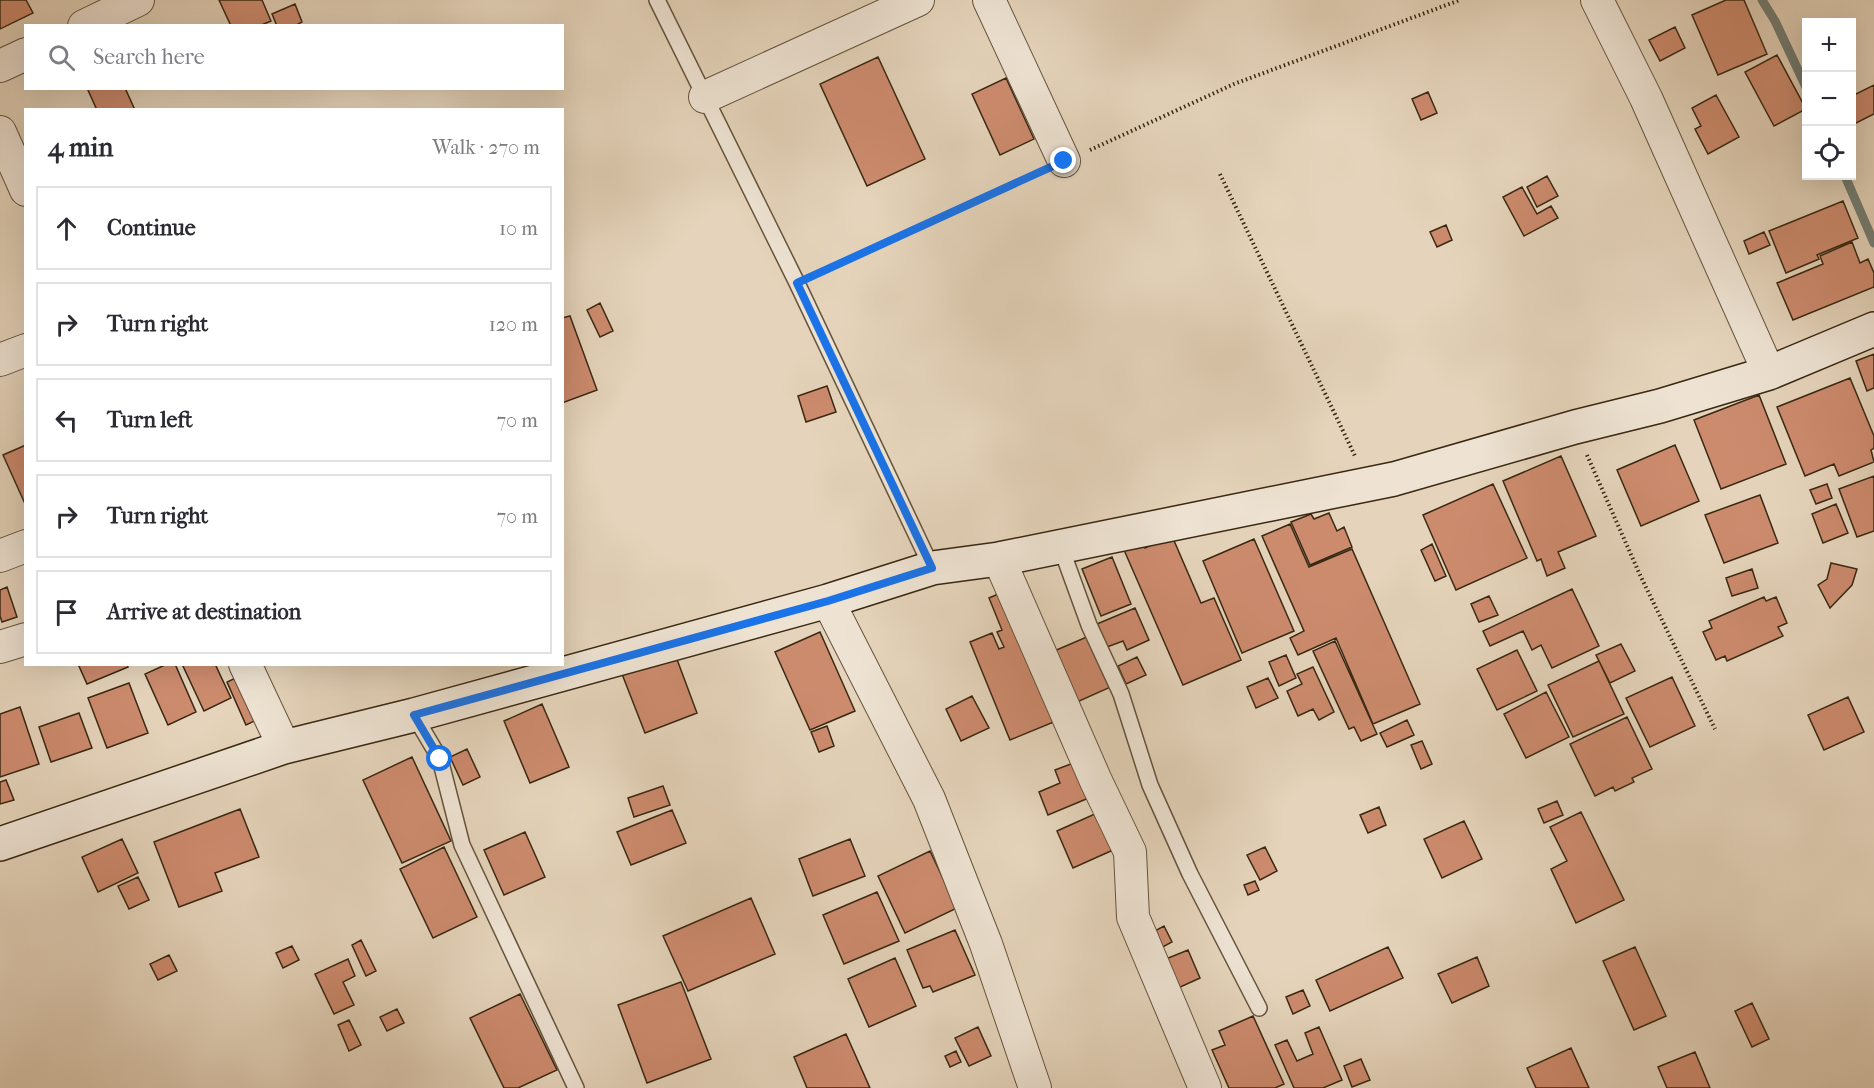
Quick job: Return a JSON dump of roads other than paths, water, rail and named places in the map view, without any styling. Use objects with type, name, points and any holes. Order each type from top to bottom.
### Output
[{"type":"street","points":[[88,24],[138,0]]},
{"type":"street","points":[[705,97],[918,0]]},
{"type":"street","points":[[989,0],[1064,161]]},
{"type":"street","points":[[1598,0],[1646,98],[1769,373]]},
{"type":"street","points":[[0,66],[24,55]]},
{"type":"street","points":[[0,132],[24,186]]},
{"type":"street","points":[[0,844],[284,747],[414,715],[828,601],[932,568],[999,559],[1368,483],[1394,480],[1575,427],[1662,411],[1769,373],[1874,329]]},
{"type":"street","points":[[0,360],[24,351]]},
{"type":"street","points":[[0,556],[24,547]]},
{"type":"street","points":[[999,559],[1096,781],[1130,852],[1133,918],[1205,1088]]},
{"type":"street","points":[[828,601],[929,799],[986,944],[1035,1088]]},
{"type":"street","points":[[0,647],[24,640]]},
{"type":"street","points":[[246,666],[284,747]]},
{"type":"lane","points":[[657,0],[797,283],[932,568]]},
{"type":"lane","points":[[1060,545],[1089,625],[1120,694],[1150,785],[1190,874],[1259,1008]]},
{"type":"lane","points":[[414,715],[440,759],[462,845],[576,1088]]},
{"type":"waterway","points":[[1762,0],[1775,21],[1802,78]]},
{"type":"waterway","points":[[1847,180],[1874,243]]}]
